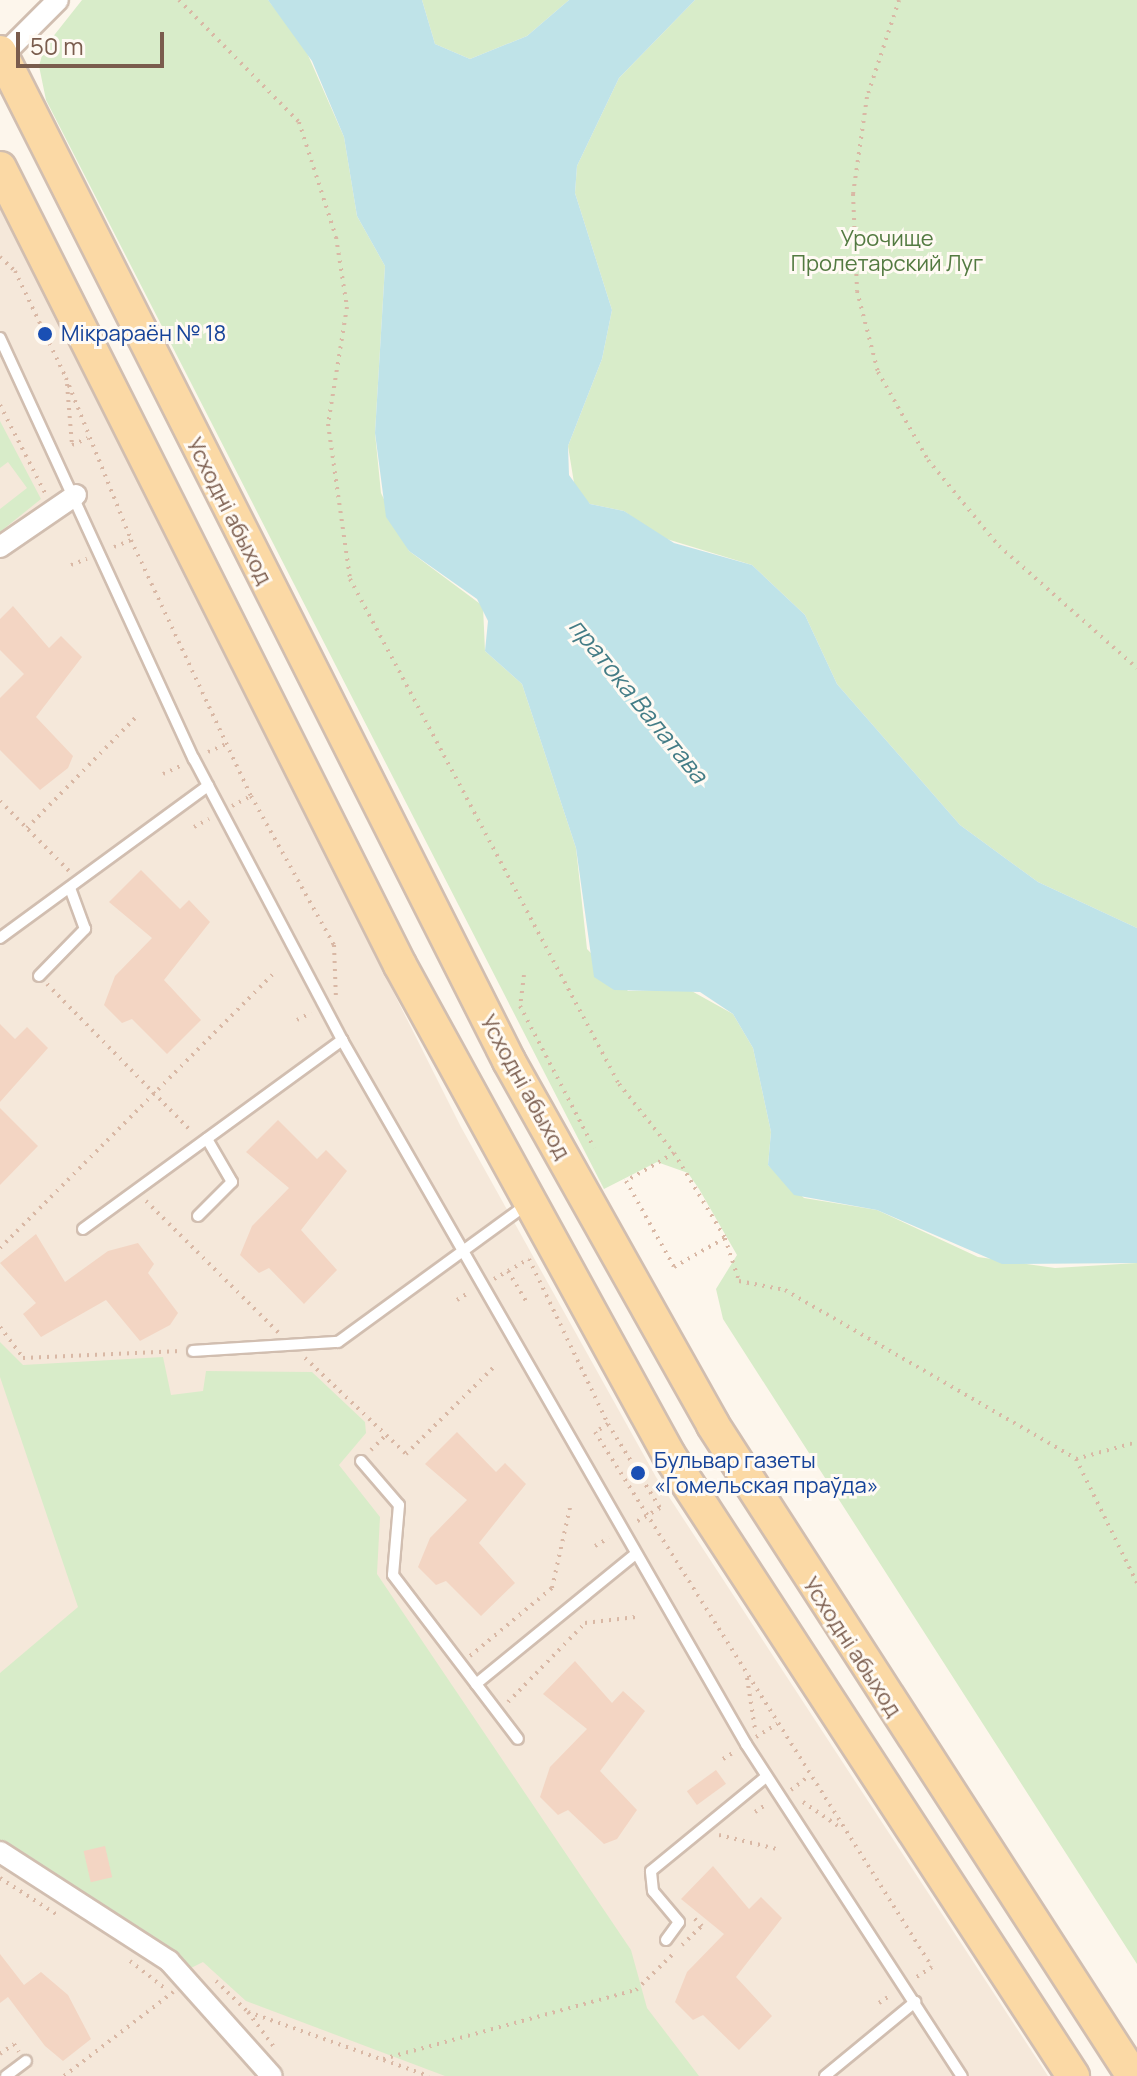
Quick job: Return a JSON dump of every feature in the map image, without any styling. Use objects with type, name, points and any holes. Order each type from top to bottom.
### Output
[{"type":"main road","name":"Усходні абыход","points":[[1,55],[509,1061],[690,1385],[777,1532],[1133,2076]]},
{"type":"main road","points":[[0,168],[400,965],[528,1203],[731,1558],[1073,2076]]},
{"type":"street","points":[[1,55],[58,0]]},
{"type":"street","points":[[0,547],[76,495]]},
{"type":"street","points":[[0,1852],[169,1961],[272,2076]]},
{"type":"lane","points":[[0,338],[76,495],[208,786],[342,1040],[634,1555],[766,1777],[962,2076]]},
{"type":"lane","points":[[0,938],[208,786]]},
{"type":"lane","points":[[39,976],[85,929],[75,884]]},
{"type":"lane","points":[[83,1229],[342,1040]]},
{"type":"lane","points":[[198,1216],[232,1182],[204,1141]]},
{"type":"lane","points":[[193,1351],[293,1346],[348,1336],[461,1248],[528,1203]]},
{"type":"lane","points":[[361,1461],[399,1505],[393,1575],[518,1739]]},
{"type":"lane","points":[[476,1684],[634,1555]]},
{"type":"lane","points":[[666,1940],[679,1922],[653,1891],[651,1871],[766,1777]]},
{"type":"lane","points":[[825,2076],[915,2002]]},
{"type":"lane","points":[[6,2076],[26,2061]]},
{"type":"path","points":[[179,0],[299,122],[336,237],[347,307],[328,424],[350,579],[619,1084],[674,1153],[725,1238],[739,1281],[785,1290],[1076,1459],[1137,1583]]},
{"type":"path","points":[[899,0],[867,97],[853,194],[857,291],[878,372],[928,460],[999,546],[1137,668]]},
{"type":"path","points":[[0,257],[15,271],[66,378],[131,540],[251,796],[334,945],[340,997],[333,1001]]},
{"type":"path","points":[[66,378],[72,445],[89,437]]},
{"type":"path","points":[[0,405],[47,496]]},
{"type":"path","points":[[32,464],[43,459]]},
{"type":"path","points":[[114,547],[131,540]]},
{"type":"path","points":[[71,565],[90,558]]},
{"type":"path","points":[[27,828],[137,716]]},
{"type":"path","points":[[208,752],[228,743]]},
{"type":"path","points":[[163,774],[180,766]]},
{"type":"path","points":[[232,806],[251,796]]},
{"type":"path","points":[[0,801],[75,884]]},
{"type":"path","points":[[194,827],[209,819]]},
{"type":"path","points":[[0,1248],[274,973]]},
{"type":"path","points":[[524,975],[520,1006],[594,1148]]},
{"type":"path","points":[[39,976],[204,1141]]},
{"type":"path","points":[[297,1020],[311,1013]]},
{"type":"path","points":[[674,1153],[626,1181],[674,1267],[725,1238]]},
{"type":"path","points":[[135,1191],[406,1454],[494,1367]]},
{"type":"path","points":[[494,1279],[529,1259],[608,1424],[660,1508],[632,1524]]},
{"type":"path","points":[[508,1271],[527,1303]]},
{"type":"path","points":[[457,1300],[470,1292]]},
{"type":"path","points":[[0,1327],[23,1358],[193,1351]]},
{"type":"path","points":[[608,1424],[595,1432],[840,1827],[932,1967],[915,1978]]},
{"type":"path","points":[[361,1461],[386,1435]]},
{"type":"path","points":[[1076,1459],[1137,1442]]},
{"type":"path","points":[[460,1664],[552,1588],[571,1503]]},
{"type":"path","points":[[595,1546],[609,1538]]},
{"type":"path","points":[[498,1713],[585,1623],[636,1617]]},
{"type":"path","points":[[747,1676],[756,1737],[777,1724]]},
{"type":"path","points":[[723,1759],[736,1750]]},
{"type":"path","points":[[809,1776],[788,1792],[840,1827]]},
{"type":"path","points":[[755,1812],[767,1804]]},
{"type":"path","points":[[709,1832],[777,1849]]},
{"type":"path","points":[[0,1878],[68,1921]]},
{"type":"path","points":[[383,2059],[636,1990],[702,1926],[680,1904]]},
{"type":"path","points":[[116,1951],[180,2002]]},
{"type":"path","points":[[214,1979],[248,2012],[429,2076]]},
{"type":"path","points":[[64,2076],[182,1985]]},
{"type":"path","points":[[879,2003],[893,1993]]},
{"type":"shaded area","points":[[0,207],[461,1127],[656,1477],[1048,2076],[0,2076]]},
{"type":"green space","points":[[82,0],[268,0],[304,46],[344,137],[357,216],[385,266],[375,433],[381,493],[409,551],[483,606],[485,651],[522,684],[576,848],[587,949],[628,991],[688,989],[733,1014],[753,1048],[771,1132],[768,1165],[804,1198],[877,1210],[978,1257],[1055,1268],[1137,1263],[1137,1964],[723,1319],[716,1289],[737,1255],[688,1173],[657,1162],[604,1189],[46,100],[39,66],[44,48]]},
{"type":"green space","points":[[422,0],[569,0],[527,36],[470,59],[435,44]]},
{"type":"green space","name":"Урочище Пролетарский Луг","points":[[695,0],[1137,0],[1137,928],[1038,882],[960,825],[837,684],[805,615],[752,565],[660,537],[624,511],[590,504],[575,489],[568,446],[602,359],[612,310],[575,193],[577,166],[619,78]]},
{"type":"green space","points":[[0,421],[41,499],[0,532],[0,509],[27,488],[8,462],[0,468]]},
{"type":"green space","points":[[0,1342],[23,1365],[163,1357],[171,1395],[203,1391],[206,1371],[312,1372],[365,1422],[366,1433],[339,1465],[380,1517],[377,1574],[631,1950],[647,2008],[699,2076],[445,2076],[246,2001],[203,1962],[189,1969],[140,1928],[0,1840],[0,1673],[78,1607],[0,1377]]},
{"type":"water","name":"пратока Валатава","points":[[268,0],[422,0],[435,44],[470,59],[527,36],[569,0],[695,0],[619,78],[577,166],[575,193],[612,310],[602,359],[568,446],[569,475],[590,504],[624,511],[674,543],[752,565],[805,615],[837,684],[960,825],[1038,882],[1137,928],[1137,1263],[1002,1264],[877,1210],[794,1195],[768,1165],[771,1132],[753,1048],[733,1014],[700,992],[614,990],[594,977],[576,848],[522,684],[485,651],[488,621],[477,599],[409,551],[386,517],[375,433],[385,266],[357,216],[344,137],[312,61]]},
{"type":"building","points":[[13,606],[49,648],[61,636],[82,657],[36,717],[73,756],[68,768],[40,790],[0,750],[0,698],[24,674],[0,650],[0,619]]},
{"type":"building","points":[[141,870],[180,909],[189,900],[210,922],[164,980],[201,1020],[167,1054],[132,1019],[122,1023],[104,1005],[115,976],[152,938],[109,902]]},
{"type":"building","points":[[0,1024],[15,1039],[27,1027],[48,1048],[0,1102]]},
{"type":"building","points":[[0,1108],[38,1146],[0,1185]]},
{"type":"building","points":[[278,1120],[317,1159],[326,1150],[347,1171],[301,1230],[337,1270],[304,1304],[269,1268],[259,1273],[240,1255],[252,1226],[289,1188],[246,1152]]},
{"type":"building","points":[[36,1234],[65,1282],[108,1251],[138,1243],[154,1264],[148,1273],[178,1313],[170,1325],[140,1341],[106,1300],[41,1337],[23,1314],[36,1303],[0,1263]]},
{"type":"building","points":[[457,1432],[496,1472],[505,1463],[526,1484],[479,1543],[515,1583],[481,1616],[446,1581],[436,1585],[418,1567],[430,1538],[467,1500],[425,1464]]},
{"type":"building","points":[[575,1661],[612,1703],[623,1691],[645,1711],[600,1771],[637,1810],[617,1839],[604,1844],[568,1810],[558,1815],[540,1797],[550,1767],[587,1729],[543,1694]]},
{"type":"building","points":[[716,1770],[726,1784],[697,1805],[687,1791]]},
{"type":"building","points":[[105,1846],[112,1877],[91,1882],[84,1851]]},
{"type":"building","points":[[713,1866],[749,1909],[761,1897],[782,1918],[736,1977],[772,2016],[739,2050],[703,2015],[693,2020],[675,2002],[687,1972],[724,1934],[681,1899]]},
{"type":"building","points":[[0,1954],[24,1985],[41,1972],[68,1995],[91,2039],[63,2061],[45,2046],[8,1997],[0,2003]]},
{"type":"place","name":"Мікрараён № 18","points":[[45,334]]},
{"type":"place","name":"Бульвар газеты «Гомельская праўда»","points":[[638,1473]]}]
